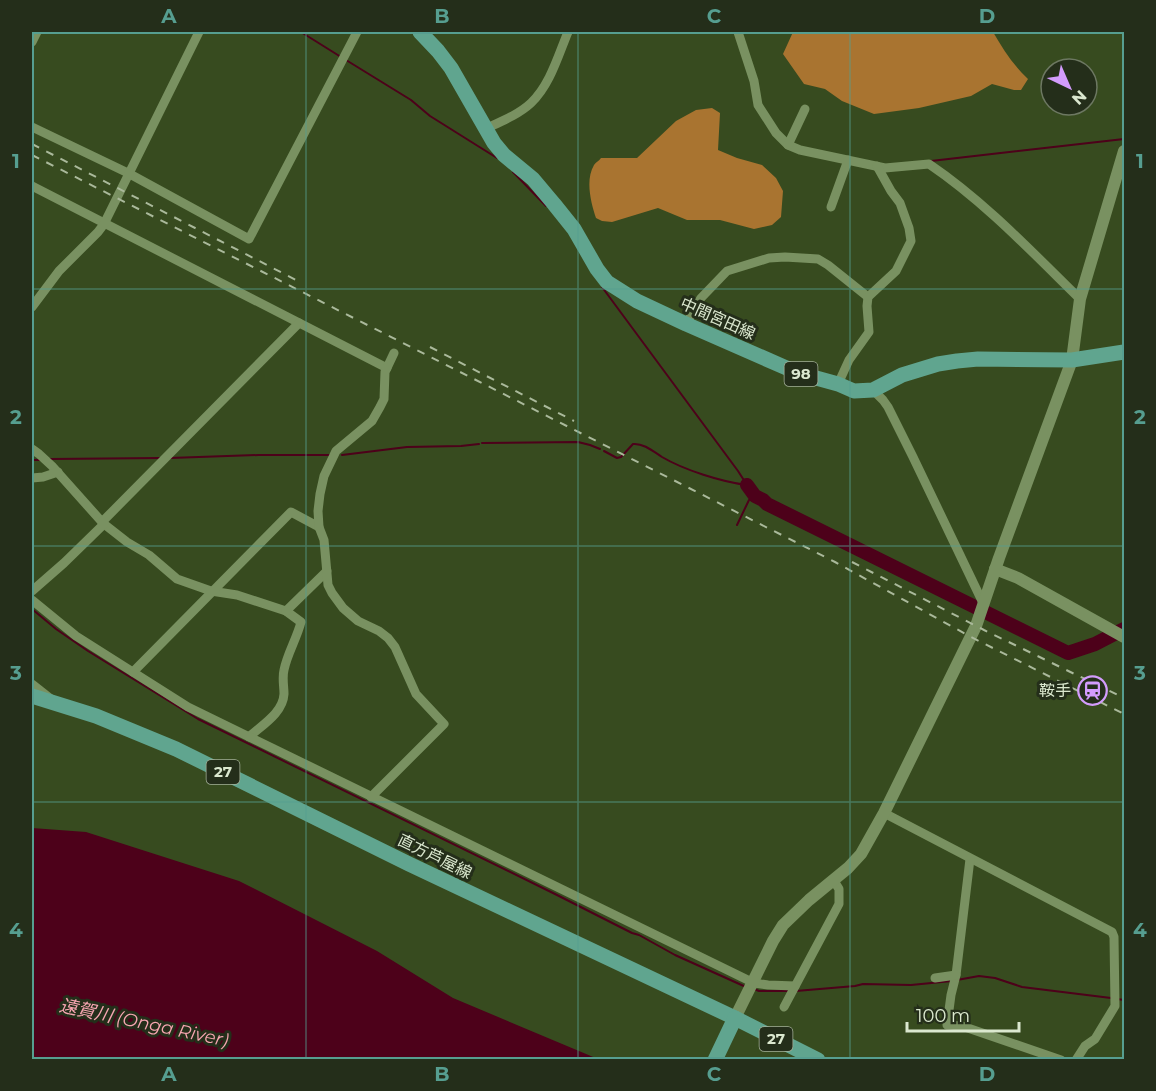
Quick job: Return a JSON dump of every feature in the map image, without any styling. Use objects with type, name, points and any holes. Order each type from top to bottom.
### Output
[{"type":"main road","name":"中間宮田線","points":[[420,32],[451,68],[494,143],[504,155],[533,179],[554,204],[574,229],[607,282],[637,301],[798,373],[854,391],[873,390]]},
{"type":"main road","points":[[873,390],[902,375],[957,361],[978,359],[1072,360],[1125,352]]},
{"type":"main road","name":"直方芦屋線","points":[[32,696],[96,716],[176,749],[733,1022],[818,1059]]},
{"type":"main road","points":[[715,1059],[733,1022]]},
{"type":"street","points":[[32,42],[37,32]]},
{"type":"street","points":[[32,307],[59,271],[104,224],[199,32]]},
{"type":"street","points":[[32,127],[128,173],[249,239],[357,32]]},
{"type":"street","points":[[485,129],[519,112],[530,104],[542,90],[568,32]]},
{"type":"street","points":[[738,32],[754,81],[758,105],[776,133],[788,145],[800,150],[885,168],[928,164],[964,189],[1080,299]]},
{"type":"street","points":[[788,145],[805,109]]},
{"type":"street","points":[[733,1022],[783,925],[809,900],[834,882],[861,854],[884,813],[976,626],[1072,360],[1080,299],[1125,151]]},
{"type":"street","points":[[831,207],[848,160]]},
{"type":"street","points":[[838,384],[849,360],[869,332],[868,297],[896,271],[911,241],[900,203],[877,166]]},
{"type":"street","points":[[32,186],[387,368]]},
{"type":"street","points":[[686,324],[701,298],[727,271],[769,258],[818,259],[868,297]]},
{"type":"street","points":[[32,591],[64,563],[299,323]]},
{"type":"street","points":[[371,796],[444,724],[416,694],[388,638],[358,621],[343,608],[328,585],[324,540],[319,527],[318,511],[324,476],[336,452],[372,421],[380,407],[384,399],[385,372],[394,353]]},
{"type":"street","points":[[873,390],[884,400],[983,603]]},
{"type":"street","points":[[32,449],[58,472],[103,523],[127,542],[149,555],[177,579],[286,611],[301,622],[284,670],[284,697],[277,712],[249,737]]},
{"type":"street","points":[[32,478],[58,472]]},
{"type":"street","points":[[133,672],[291,512],[319,527]]},
{"type":"street","points":[[995,569],[1018,578],[1124,637]]},
{"type":"street","points":[[286,611],[327,571]]},
{"type":"street","points":[[32,600],[76,636],[188,707],[754,983],[795,986]]},
{"type":"street","points":[[32,684],[55,703]]},
{"type":"street","points":[[884,813],[1112,932],[1119,1000],[1095,1039],[1085,1046],[1076,1059]]},
{"type":"street","points":[[970,859],[956,978],[947,1025],[962,1026],[1060,1059]]},
{"type":"street","points":[[784,1007],[839,904],[839,889],[834,882]]},
{"type":"street","points":[[935,978],[956,978]]},
{"type":"shaded area","points":[[793,32],[993,32],[1009,57],[1028,79],[1021,90],[992,84],[971,96],[919,108],[874,114],[842,101],[825,89],[804,84],[783,54]]},
{"type":"shaded area","points":[[712,108],[720,113],[718,150],[762,165],[776,178],[783,191],[781,217],[772,225],[754,229],[720,220],[687,220],[658,208],[612,222],[596,218],[589,184],[591,171],[601,158],[637,158],[676,121],[696,110]]},
{"type":"water","name":"遠賀川 (Onga River)","points":[[32,828],[86,832],[239,881],[377,951],[453,998],[598,1059],[32,1059]]},
{"type":"waterway","points":[[301,32],[341,57]]},
{"type":"waterway","points":[[346,60],[411,100],[430,116],[497,158]]},
{"type":"waterway","points":[[931,161],[1124,139]]},
{"type":"waterway","points":[[513,172],[546,206]]},
{"type":"waterway","points":[[602,287],[747,485]]},
{"type":"waterway","points":[[482,443],[578,442],[600,449]]},
{"type":"waterway","points":[[342,455],[407,447],[479,444]]},
{"type":"waterway","points":[[604,451],[617,458],[621,457],[633,444],[641,445],[692,471],[747,485]]},
{"type":"waterway","points":[[170,458],[330,455]]},
{"type":"waterway","points":[[50,459],[161,458]]},
{"type":"waterway","points":[[32,460],[41,460]]},
{"type":"waterway","points":[[747,485],[755,496],[767,504],[1068,653],[1095,644],[1124,629]]},
{"type":"waterway","points":[[737,525],[749,500],[755,496]]},
{"type":"waterway","points":[[32,609],[88,651],[198,719],[639,935],[675,955],[746,987]]},
{"type":"waterway","points":[[957,980],[979,976],[995,978],[1022,987],[1111,998]]},
{"type":"waterway","points":[[796,991],[863,984],[911,985],[952,981]]},
{"type":"waterway","points":[[754,989],[787,991]]},
{"type":"waterway","points":[[1117,999],[1124,1000]]},
{"type":"railway","points":[[32,144],[298,281]]},
{"type":"railway","points":[[32,155],[835,562],[971,637],[1124,714]]},
{"type":"railway","points":[[430,347],[574,421]]},
{"type":"railway","points":[[852,562],[1124,698]]},
{"type":"place","name":"鞍手","points":[[1092,690]]}]
